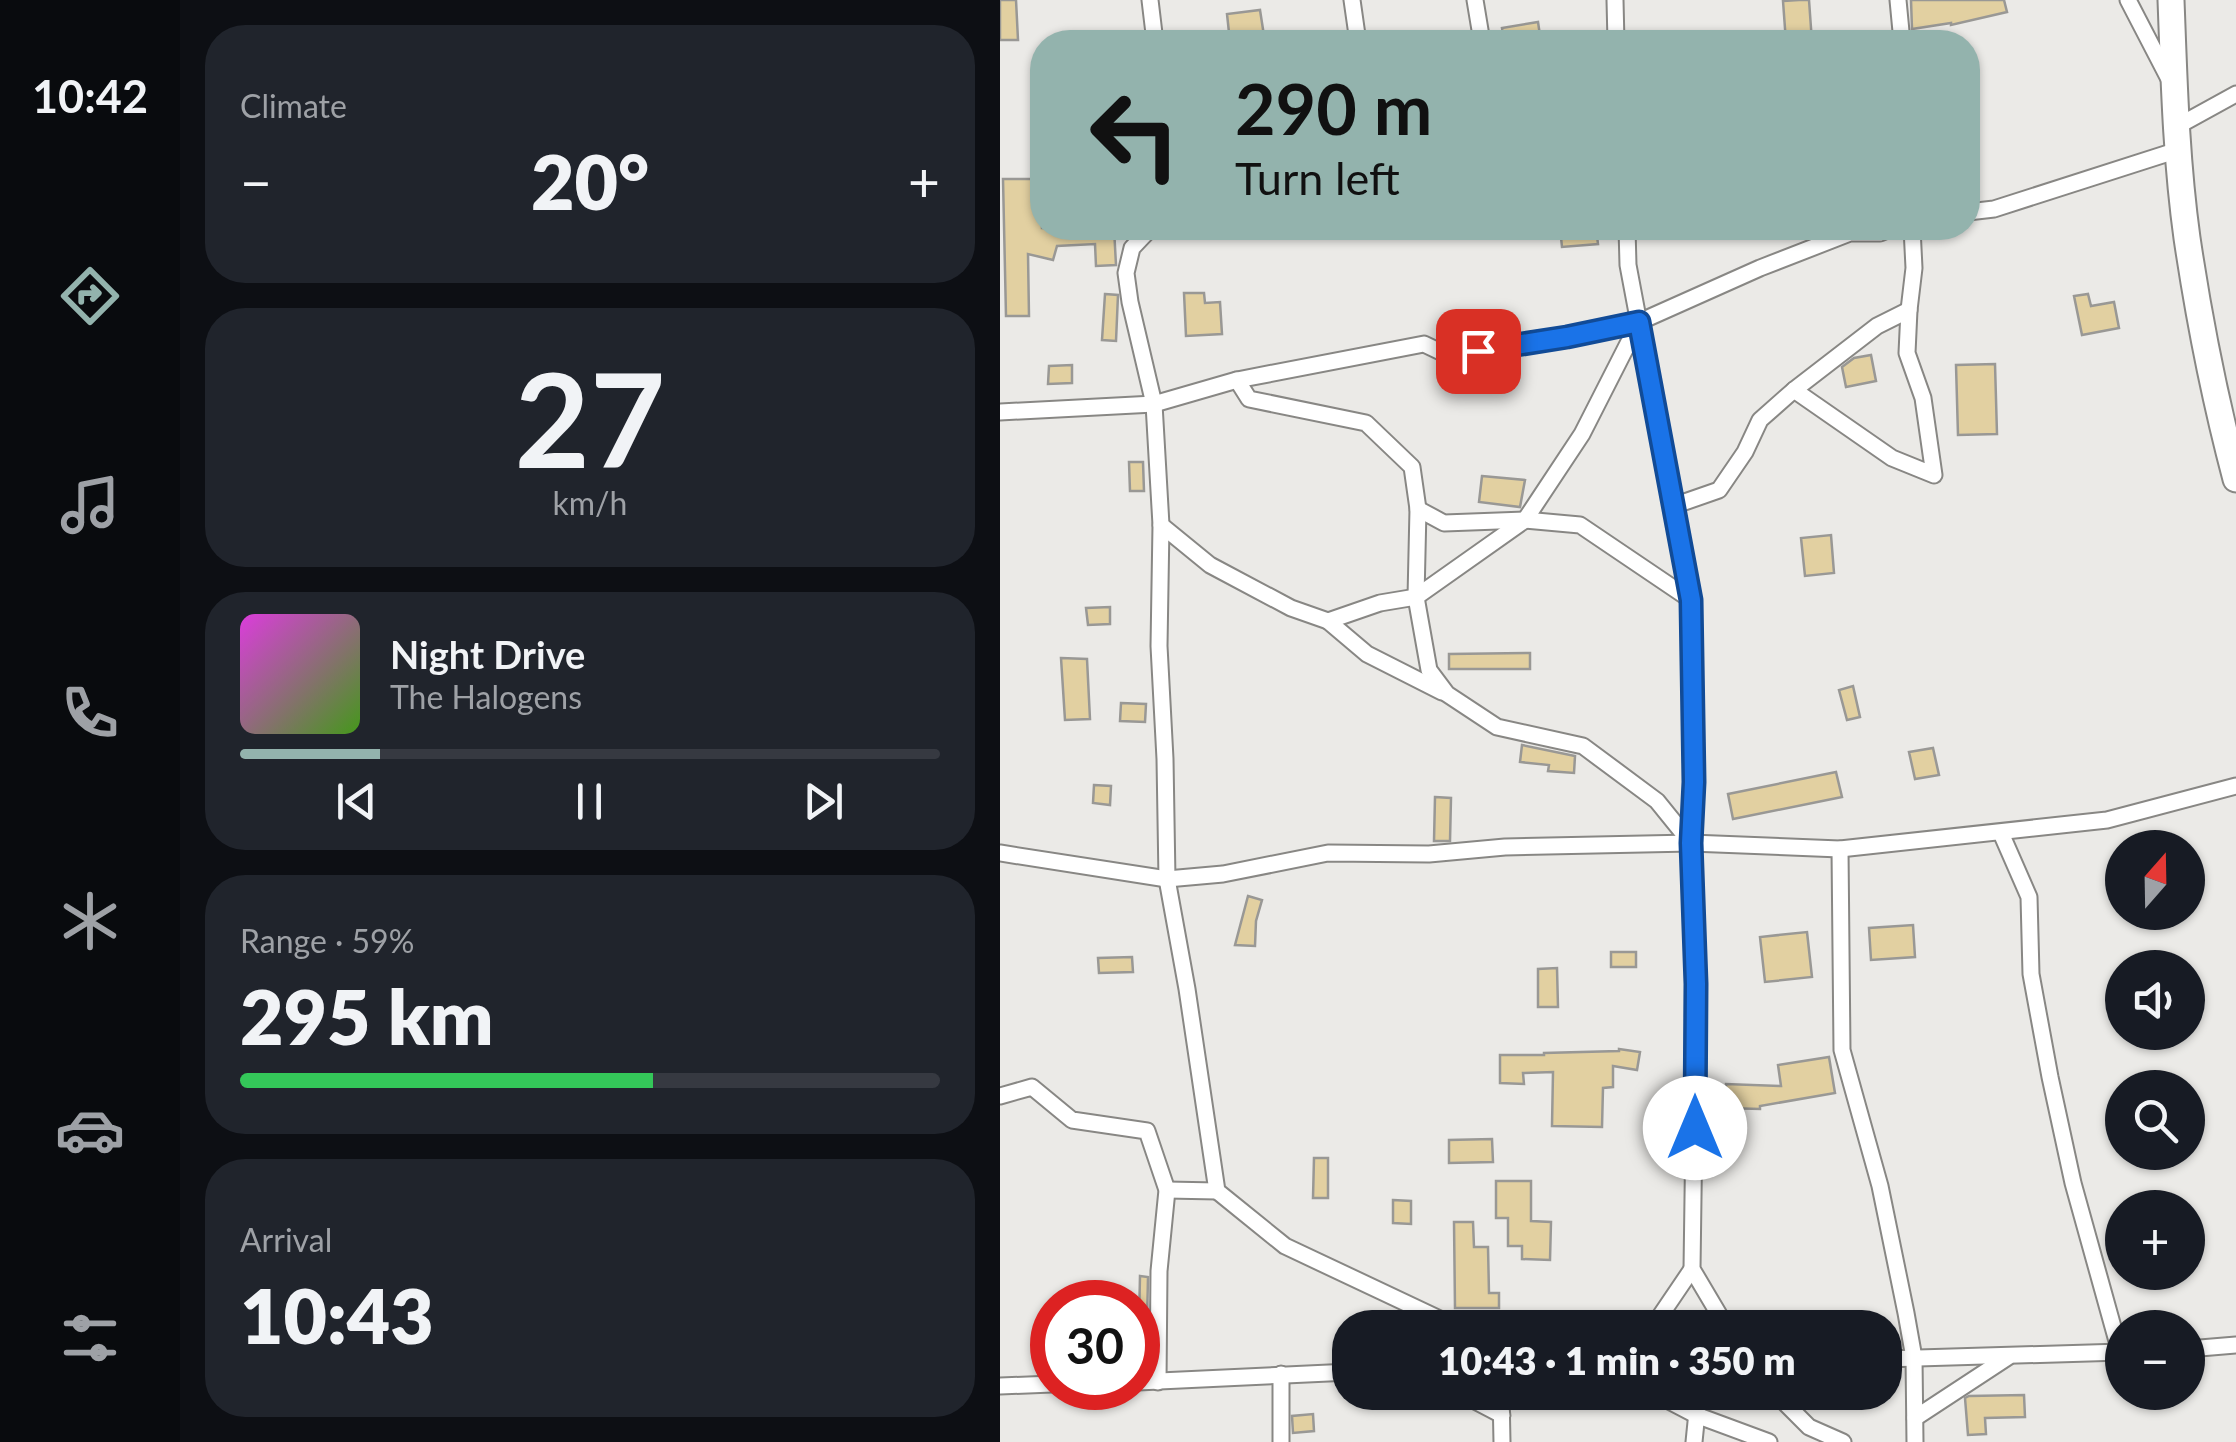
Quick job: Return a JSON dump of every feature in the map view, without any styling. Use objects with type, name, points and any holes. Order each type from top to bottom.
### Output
[{"type":"highway","points":[[2171,0],[2177,138],[2187,237],[2236,479]]},
{"type":"street","points":[[1141,0],[1151,7]]},
{"type":"street","points":[[1352,0],[1356,30]]},
{"type":"street","points":[[1475,0],[1480,30]]},
{"type":"street","points":[[1615,0],[1616,30]]},
{"type":"street","points":[[1618,30],[1626,0]]},
{"type":"street","points":[[1898,0],[1901,30]]},
{"type":"street","points":[[2128,0],[2174,88]]},
{"type":"street","points":[[1980,211],[1994,210],[2177,138],[2236,94]]},
{"type":"street","points":[[1139,240],[1132,248],[1126,272],[1154,404],[1161,526],[1159,646],[1167,879],[1217,1190]]},
{"type":"street","points":[[1627,240],[1628,265],[1691,600],[1691,843],[1696,984],[1692,1269],[1716,1310]]},
{"type":"street","points":[[1000,412],[1154,404],[1236,380],[1424,344],[1447,355],[1567,337],[1639,322],[1830,240]]},
{"type":"street","points":[[1794,390],[1892,458],[1934,475],[1923,398],[1907,353],[1913,240]]},
{"type":"street","points":[[1672,506],[1719,490],[1745,452],[1760,420],[1877,326],[1909,310]]},
{"type":"street","points":[[1328,620],[1380,602],[1416,598],[1525,520],[1582,434],[1639,322]]},
{"type":"street","points":[[1236,380],[1249,399],[1366,423],[1412,467],[1418,509],[1416,598],[1429,670],[1447,694]]},
{"type":"street","points":[[1418,509],[1444,523],[1525,520],[1580,524],[1691,600]]},
{"type":"street","points":[[1161,526],[1210,564],[1291,608],[1328,620],[1367,654],[1447,694],[1497,727],[1583,746],[1657,801],[1691,843]]},
{"type":"street","points":[[1000,853],[1167,879],[1222,874],[1328,854],[1430,854],[1505,847],[1691,843],[1840,849],[2107,820],[2236,786]]},
{"type":"street","points":[[2002,833],[2030,898],[2031,974],[2050,1077],[2072,1184],[2109,1310]]},
{"type":"street","points":[[1840,849],[1842,1050],[1880,1186],[1914,1358],[1915,1442]]},
{"type":"street","points":[[1000,1096],[1032,1087],[1072,1120],[1147,1131],[1168,1190],[1159,1280]]},
{"type":"street","points":[[1168,1190],[1217,1190],[1284,1246],[1421,1310]]},
{"type":"street","points":[[1664,1310],[1692,1269]]},
{"type":"street","points":[[2205,1348],[2236,1346]]},
{"type":"street","points":[[1902,1358],[2105,1353]]},
{"type":"street","points":[[1915,1418],[2009,1356]]},
{"type":"street","points":[[1160,1382],[1332,1373]]},
{"type":"street","points":[[1280,1374],[1282,1442]]},
{"type":"street","points":[[1000,1386],[1030,1385]]},
{"type":"street","points":[[1492,1410],[1502,1415]]},
{"type":"street","points":[[1502,1410],[1502,1442]]},
{"type":"street","points":[[1685,1410],[1769,1442]]},
{"type":"street","points":[[1694,1442],[1697,1410]]},
{"type":"street","points":[[1792,1410],[1809,1427],[1843,1442]]},
{"type":"building","points":[[1000,0],[1016,0],[1018,40],[1000,40]]},
{"type":"building","points":[[1809,0],[1811,30],[1785,30],[1783,1]]},
{"type":"building","points":[[1911,0],[2004,0],[2007,12],[1912,29]]},
{"type":"building","points":[[1260,10],[1263,30],[1229,30],[1227,14]]},
{"type":"building","points":[[1538,22],[1539,30],[1502,30]]},
{"type":"building","points":[[1003,179],[1030,179],[1030,240],[1115,240],[1116,265],[1096,266],[1095,244],[1057,246],[1053,260],[1028,254],[1029,316],[1006,316]]},
{"type":"building","points":[[1561,240],[1598,240],[1598,244],[1562,247]]},
{"type":"building","points":[[1184,293],[1204,293],[1205,303],[1220,302],[1222,334],[1186,336]]},
{"type":"building","points":[[1105,294],[1118,295],[1116,341],[1102,340]]},
{"type":"building","points":[[2088,294],[2091,306],[2114,302],[2119,328],[2082,335],[2074,296]]},
{"type":"building","points":[[1871,355],[1876,381],[1846,387],[1842,367],[1854,358]]},
{"type":"building","points":[[1995,364],[1997,434],[1958,435],[1956,365]]},
{"type":"building","points":[[1072,365],[1072,383],[1048,384],[1049,366]]},
{"type":"building","points":[[1129,462],[1143,462],[1144,491],[1130,491]]},
{"type":"building","points":[[1482,476],[1525,480],[1520,507],[1479,502]]},
{"type":"building","points":[[1831,535],[1834,573],[1805,576],[1801,538]]},
{"type":"building","points":[[1110,607],[1110,624],[1088,625],[1086,608]]},
{"type":"building","points":[[1530,653],[1530,669],[1449,669],[1449,654]]},
{"type":"building","points":[[1061,658],[1087,659],[1090,719],[1065,720]]},
{"type":"building","points":[[1853,686],[1860,717],[1847,720],[1839,690]]},
{"type":"building","points":[[1121,703],[1146,704],[1145,722],[1120,721]]},
{"type":"building","points":[[1522,745],[1575,756],[1574,773],[1548,771],[1549,765],[1520,762]]},
{"type":"building","points":[[1933,748],[1939,775],[1915,779],[1909,752]]},
{"type":"building","points":[[1836,772],[1842,797],[1733,819],[1728,794]]},
{"type":"building","points":[[1094,785],[1111,786],[1110,805],[1093,803]]},
{"type":"building","points":[[1435,797],[1451,798],[1450,841],[1434,841]]},
{"type":"building","points":[[1248,896],[1262,900],[1255,946],[1235,945]]},
{"type":"building","points":[[1913,925],[1915,957],[1871,960],[1869,928]]},
{"type":"building","points":[[1807,932],[1812,977],[1765,982],[1760,937]]},
{"type":"building","points":[[1611,952],[1636,952],[1636,967],[1611,967]]},
{"type":"building","points":[[1132,957],[1133,972],[1099,973],[1098,958]]},
{"type":"building","points":[[1557,968],[1558,1007],[1538,1007],[1538,969]]},
{"type":"building","points":[[1619,1049],[1640,1052],[1637,1070],[1613,1066],[1613,1087],[1603,1088],[1602,1127],[1552,1126],[1553,1072],[1523,1073],[1524,1084],[1500,1083],[1500,1055]]},
{"type":"building","points":[[1829,1057],[1835,1093],[1760,1109],[1725,1108],[1726,1084],[1781,1086],[1778,1065]]},
{"type":"building","points":[[1492,1139],[1493,1162],[1449,1163],[1449,1140]]},
{"type":"building","points":[[1314,1158],[1328,1158],[1328,1198],[1313,1198]]},
{"type":"building","points":[[1496,1181],[1531,1181],[1531,1221],[1551,1222],[1550,1260],[1522,1259],[1522,1246],[1508,1246],[1508,1218],[1496,1218]]},
{"type":"building","points":[[1393,1200],[1411,1201],[1411,1224],[1393,1223]]},
{"type":"building","points":[[1454,1222],[1473,1222],[1474,1247],[1488,1247],[1489,1293],[1499,1293],[1499,1308],[1455,1308]]},
{"type":"building","points":[[2024,1395],[2025,1417],[1985,1418],[1986,1434],[1968,1435],[1965,1398]]},
{"type":"building","points":[[1313,1414],[1314,1431],[1293,1433],[1292,1416]]},
{"type":"route","points":[[1478,351],[1639,322],[1691,600],[1695,1128]]}]
